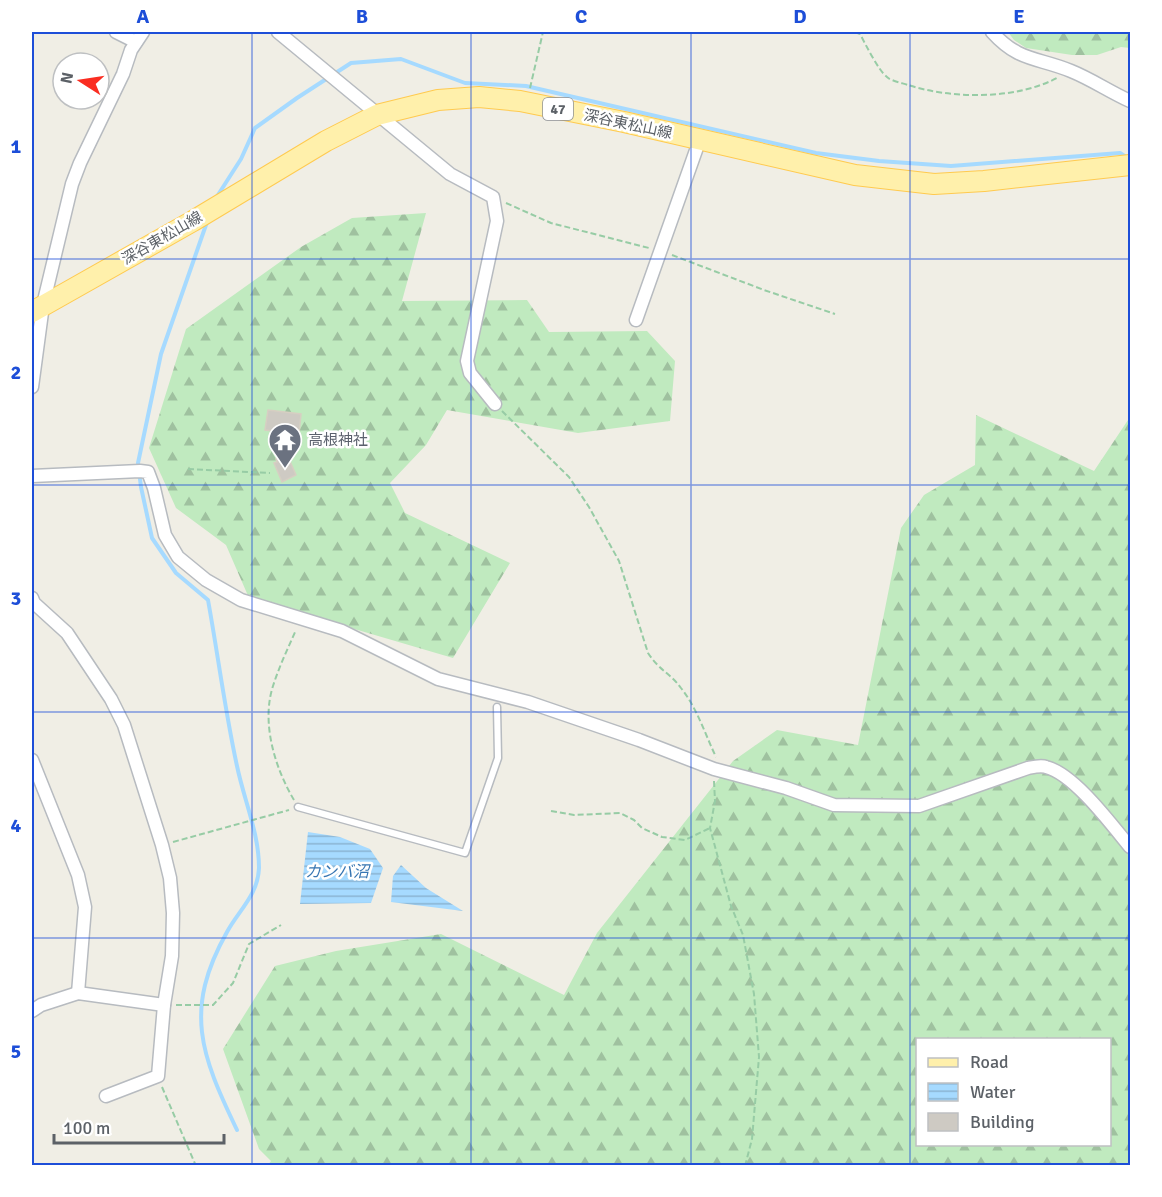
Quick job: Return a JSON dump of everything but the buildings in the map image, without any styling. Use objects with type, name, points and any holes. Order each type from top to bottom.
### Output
[{"type":"main road","name":"深谷東松山線","points":[[37,309],[193,221],[326,141],[377,115],[438,100],[479,97],[527,103],[700,139],[855,175],[934,184],[984,181],[1131,165]]},
{"type":"street","points":[[32,387],[37,309],[72,184],[140,37],[116,32]]},
{"type":"street","points":[[278,32],[450,174],[493,197],[497,221],[467,360],[470,373],[495,404]]},
{"type":"street","points":[[992,32],[1000,41],[1023,57],[1072,71],[1131,101]]},
{"type":"street","points":[[636,320],[700,139]]},
{"type":"street","points":[[32,476],[148,472],[165,534],[178,557],[207,580],[241,600],[342,631],[438,679],[528,702],[639,740],[714,769],[786,788],[834,805],[919,806],[1028,768],[1044,766],[1061,773],[1131,847]]},
{"type":"street","points":[[32,598],[34,603],[67,633],[111,699],[124,725],[162,845],[170,878],[173,913],[172,956],[164,1005],[158,1076],[106,1096]]},
{"type":"street","points":[[32,759],[78,875],[85,907],[78,993]]},
{"type":"street","points":[[32,1011],[41,1005],[78,993],[164,1005]]},
{"type":"lane","points":[[298,807],[465,853],[498,758],[497,707]]},
{"type":"path","points":[[527,103],[543,32]]},
{"type":"path","points":[[855,32],[860,34],[887,78],[920,88],[963,95],[1002,94],[1048,83],[1072,71]]},
{"type":"path","points":[[495,404],[569,477],[589,507],[619,561],[631,593],[648,653],[657,666],[682,689],[710,739],[716,757],[715,801],[710,828],[731,906],[743,935],[754,994],[759,1057],[752,1139],[745,1166]]},
{"type":"path","points":[[188,469],[270,472]]},
{"type":"path","points":[[162,845],[298,807],[284,783],[268,729],[272,687],[300,619]]},
{"type":"path","points":[[551,811],[574,815],[620,813],[642,828],[662,837],[685,840],[710,828]]},
{"type":"path","points":[[164,1005],[213,1005],[232,983],[249,944],[281,925]]},
{"type":"path","points":[[158,1076],[196,1166]]},
{"type":"green space","points":[[1008,32],[1130,32],[1130,48],[1121,47],[1097,55],[1072,55],[1026,48],[1014,40]]},
{"type":"green space","points":[[426,213],[402,301],[527,300],[549,332],[647,331],[675,361],[670,421],[578,433],[447,410],[426,445],[390,483],[405,513],[510,563],[453,658],[249,598],[226,545],[176,508],[149,448],[186,329],[301,247],[352,218]]},
{"type":"green space","points":[[976,415],[1094,471],[1130,417],[1130,1165],[268,1165],[271,1161],[259,1149],[223,1049],[275,966],[336,951],[441,934],[564,995],[597,933],[733,761],[777,730],[858,745],[901,528],[924,495],[975,465]]},
{"type":"water","name":"カンバ沼","points":[[308,832],[340,837],[370,849],[383,868],[371,903],[300,904]]},
{"type":"water","points":[[401,865],[426,888],[463,911],[391,902],[393,876]]},
{"type":"waterway","points":[[216,198],[241,159],[255,128],[351,63],[401,59],[465,83],[526,86],[816,153],[879,161],[951,166],[1120,153],[1126,157]]},
{"type":"waterway","points":[[207,222],[161,354],[138,463],[152,538],[176,573],[208,600],[233,745],[257,842],[258,878],[252,894],[227,932],[213,960],[205,985],[201,1009],[206,1055],[237,1130]]},
{"type":"place","name":"高根神社","points":[[285,469]]}]
